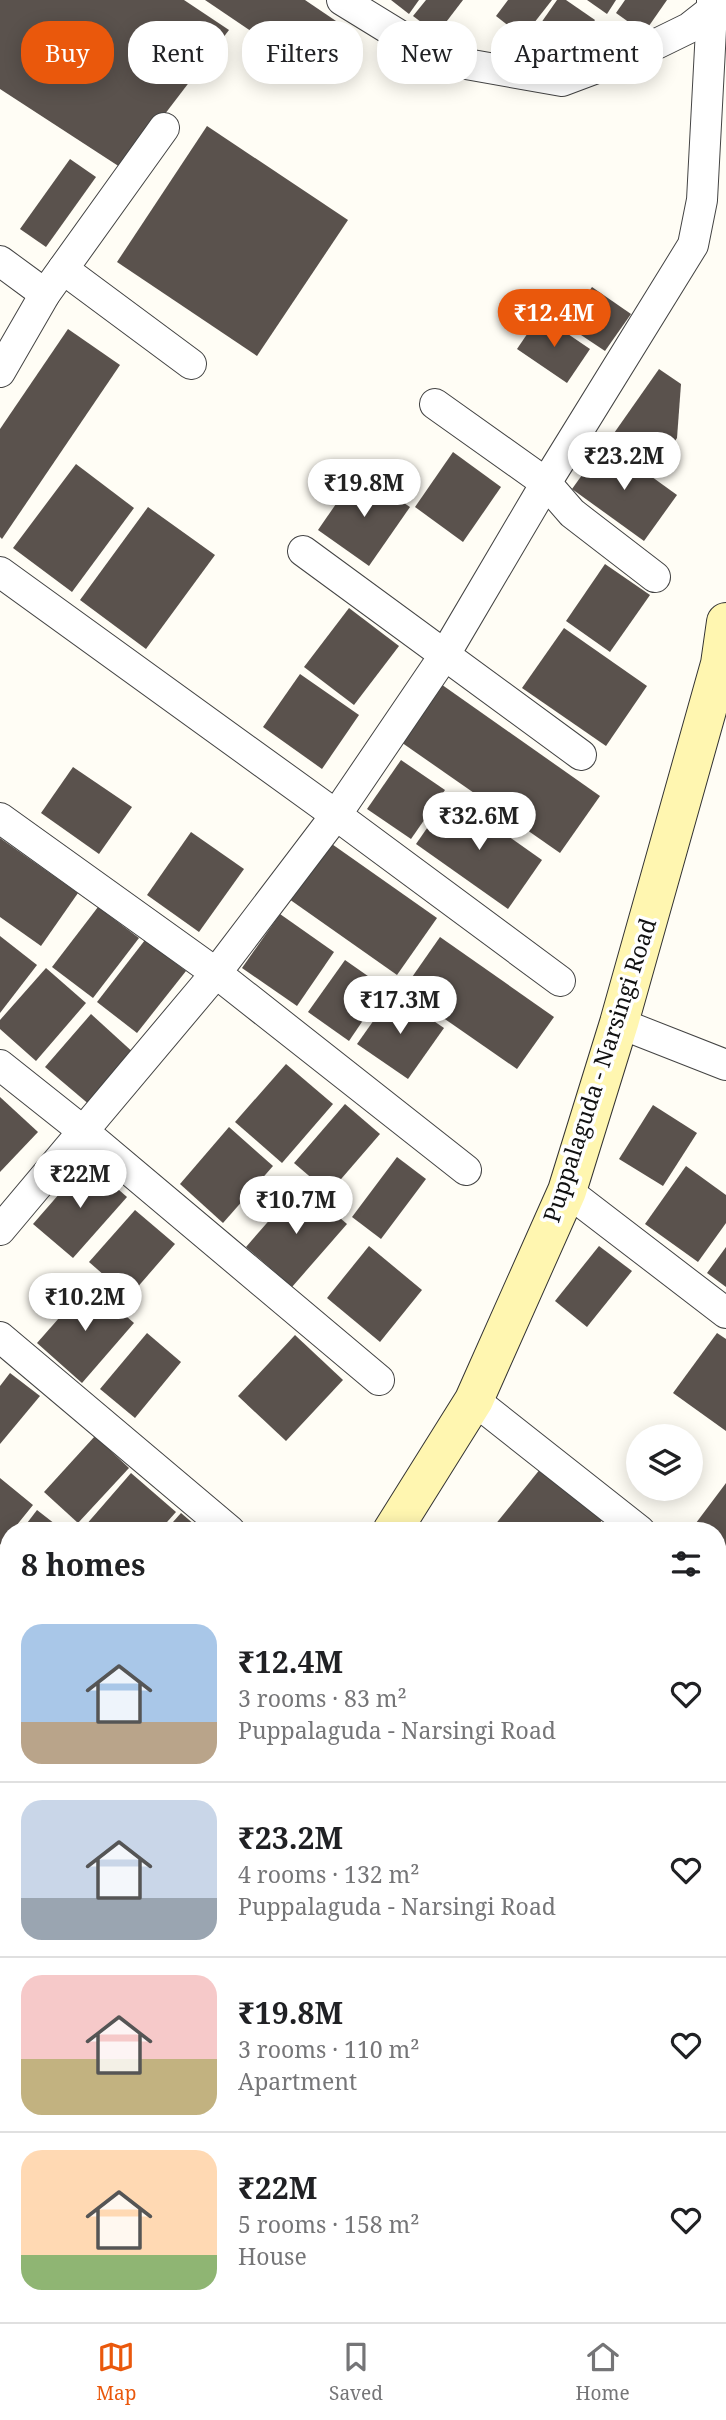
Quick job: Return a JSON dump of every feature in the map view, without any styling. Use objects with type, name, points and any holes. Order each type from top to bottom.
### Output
[{"type":"street","points":[[342,0],[438,60],[562,81],[642,51],[689,28],[712,5]]},
{"type":"street","points":[[0,1230],[216,973],[336,815],[444,656],[546,483],[693,245],[702,200],[712,5]]},
{"type":"street","points":[[0,372],[45,294],[164,128]]},
{"type":"street","points":[[0,261],[45,294]]},
{"type":"street","points":[[63,269],[191,364]]},
{"type":"street","points":[[435,404],[546,483],[572,513],[655,578]]},
{"type":"street","points":[[303,551],[581,755]]},
{"type":"street","points":[[0,572],[560,981]]},
{"type":"street","name":"Puppalaguda - Narsingi Road","points":[[398,1522],[474,1400],[566,1191],[618,1023],[720,664],[726,622]]},
{"type":"street","points":[[0,818],[216,973],[466,1170]]},
{"type":"street","points":[[618,1023],[726,1065]]},
{"type":"street","points":[[0,1065],[83,1131],[379,1380]]},
{"type":"street","points":[[566,1191],[726,1313]]},
{"type":"street","points":[[0,1337],[219,1522]]},
{"type":"street","points":[[474,1400],[629,1522]]},
{"type":"building","points":[[0,0],[184,0],[216,21],[128,21],[128,84],[188,84],[123,169],[0,89]]},
{"type":"building","points":[[205,0],[305,0],[336,21],[242,21],[242,25]]},
{"type":"building","points":[[391,0],[419,0],[409,14]]},
{"type":"building","points":[[426,0],[463,0],[447,21],[420,21],[413,16]]},
{"type":"building","points":[[508,0],[552,0],[536,21],[502,21],[496,16]]},
{"type":"building","points":[[557,0],[566,0],[595,20],[594,21],[542,21]]},
{"type":"building","points":[[587,0],[616,0],[607,14]]},
{"type":"building","points":[[625,0],[667,0],[652,21],[627,21],[616,13]]},
{"type":"building","points":[[207,126],[348,220],[257,356],[117,262]]},
{"type":"building","points":[[70,159],[96,177],[46,247],[20,229]]},
{"type":"building","points":[[592,287],[631,314],[605,351],[566,325]]},
{"type":"building","points":[[540,315],[590,349],[567,383],[517,349]]},
{"type":"building","points":[[68,329],[120,365],[2,539],[0,429]]},
{"type":"building","points":[[659,369],[681,384],[677,438],[657,468],[612,436]]},
{"type":"building","points":[[605,443],[677,495],[644,541],[572,489]]},
{"type":"building","points":[[453,452],[501,487],[463,542],[415,507]]},
{"type":"building","points":[[76,464],[134,508],[72,592],[13,548]]},
{"type":"building","points":[[358,472],[410,507],[369,566],[318,530]]},
{"type":"building","points":[[148,507],[215,555],[146,649],[80,600]]},
{"type":"building","points":[[605,564],[650,595],[610,652],[566,621]]},
{"type":"building","points":[[349,608],[399,646],[354,705],[304,667]]},
{"type":"building","points":[[564,628],[647,686],[606,746],[522,688]]},
{"type":"building","points":[[300,674],[359,715],[322,769],[263,727]]},
{"type":"building","points":[[438,682],[600,796],[560,853],[398,740]]},
{"type":"building","points":[[401,760],[445,790],[411,839],[367,809]]},
{"type":"building","points":[[73,767],[132,807],[99,854],[41,813]]},
{"type":"building","points":[[450,795],[542,860],[508,909],[416,844]]},
{"type":"building","points":[[191,832],[244,869],[199,932],[147,895]]},
{"type":"building","points":[[0,838],[78,893],[41,946],[0,917]]},
{"type":"building","points":[[329,842],[437,918],[397,975],[289,899]]},
{"type":"building","points":[[98,907],[139,938],[93,998],[52,967]]},
{"type":"building","points":[[280,914],[334,952],[297,1006],[242,968]]},
{"type":"building","points":[[0,936],[37,965],[0,1013]]},
{"type":"building","points":[[440,937],[554,1017],[517,1069],[403,990]]},
{"type":"building","points":[[145,940],[186,971],[137,1033],[97,1002]]},
{"type":"building","points":[[345,960],[385,988],[349,1041],[308,1012]]},
{"type":"building","points":[[46,968],[86,1003],[36,1061],[0,1029],[0,1020]]},
{"type":"building","points":[[393,993],[444,1028],[408,1079],[357,1044]]},
{"type":"building","points":[[91,1014],[136,1055],[91,1106],[45,1067]]},
{"type":"building","points":[[286,1064],[333,1104],[282,1163],[235,1122]]},
{"type":"building","points":[[0,1097],[38,1132],[0,1172]]},
{"type":"building","points":[[345,1104],[380,1134],[329,1193],[294,1163]]},
{"type":"building","points":[[653,1105],[697,1133],[663,1186],[619,1159]]},
{"type":"building","points":[[229,1127],[273,1166],[223,1223],[180,1184]]},
{"type":"building","points":[[397,1157],[426,1179],[381,1239],[352,1217]]},
{"type":"building","points":[[87,1162],[127,1197],[73,1258],[33,1224]]},
{"type":"building","points":[[686,1166],[726,1195],[726,1223],[698,1262],[645,1224]]},
{"type":"building","points":[[301,1184],[347,1224],[292,1287],[246,1247]]},
{"type":"building","points":[[135,1210],[175,1244],[129,1297],[89,1262]]},
{"type":"building","points":[[369,1246],[422,1290],[380,1342],[327,1298]]},
{"type":"building","points":[[599,1246],[632,1271],[587,1327],[555,1301]]},
{"type":"building","points":[[726,1247],[726,1287],[707,1273]]},
{"type":"building","points":[[89,1284],[134,1323],[82,1383],[37,1343]]},
{"type":"building","points":[[147,1333],[181,1362],[135,1418],[100,1389]]},
{"type":"building","points":[[717,1333],[726,1339],[726,1431],[673,1393]]},
{"type":"building","points":[[295,1335],[343,1380],[286,1441],[238,1396]]},
{"type":"building","points":[[10,1373],[40,1396],[0,1444],[0,1386]]},
{"type":"building","points":[[95,1436],[129,1468],[79,1522],[44,1492]]},
{"type":"building","points":[[541,1468],[604,1518],[601,1522],[497,1522]]},
{"type":"building","points":[[131,1473],[176,1512],[167,1522],[88,1522]]},
{"type":"building","points":[[0,1478],[33,1505],[19,1522],[0,1522]]},
{"type":"building","points":[[726,1483],[726,1522],[697,1522]]},
{"type":"building","points":[[37,1510],[52,1522],[28,1522]]},
{"type":"building","points":[[181,1513],[192,1522],[173,1522]]}]
